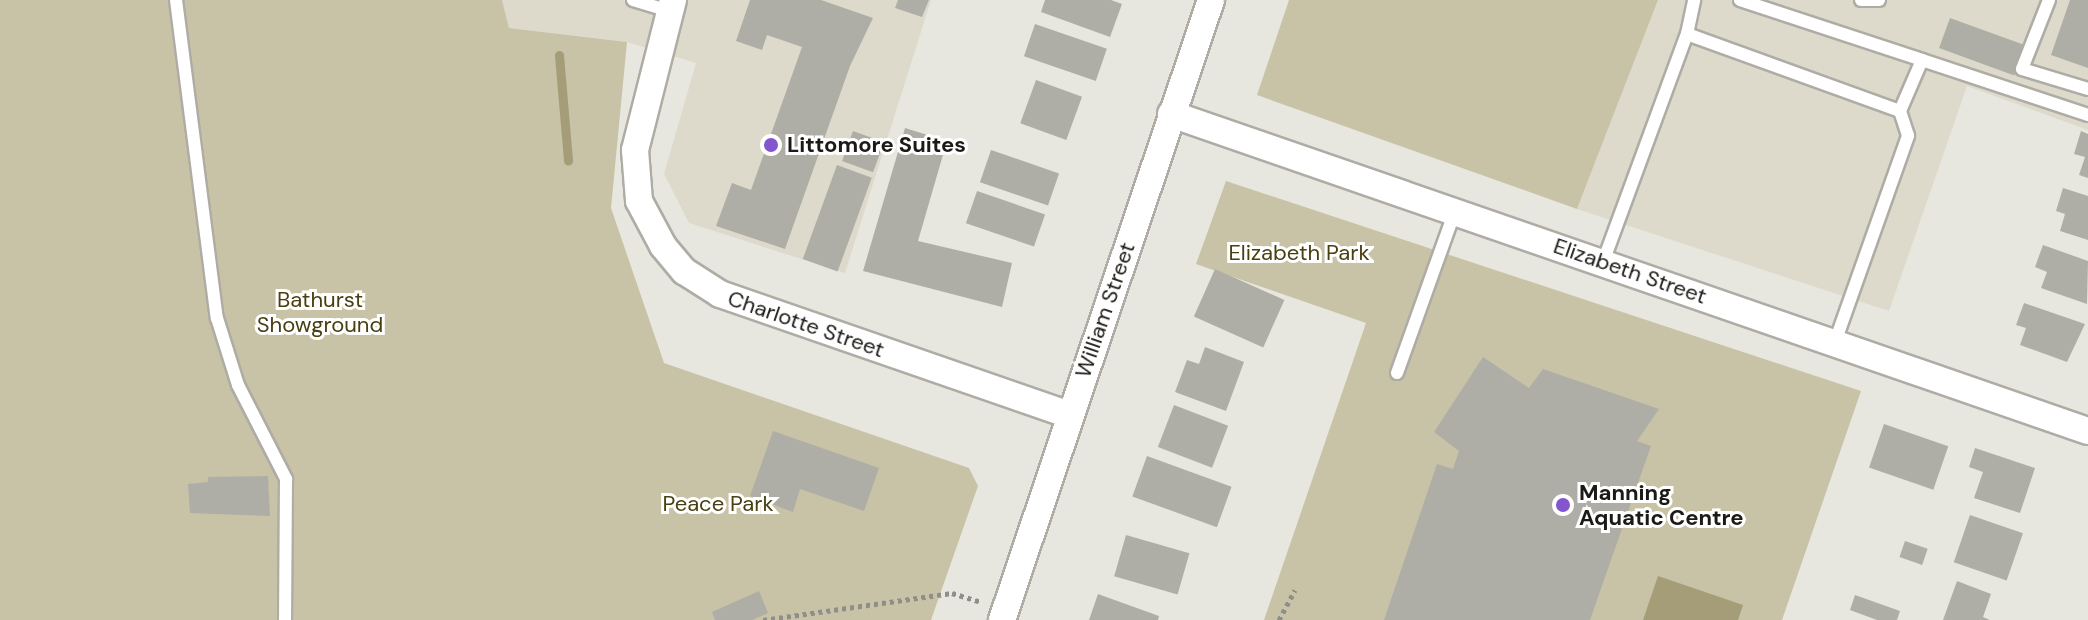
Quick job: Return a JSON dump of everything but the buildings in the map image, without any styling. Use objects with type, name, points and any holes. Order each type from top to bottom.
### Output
[{"type":"street","name":"William Street","points":[[1004,614],[1211,0]]},
{"type":"street","name":"Charlotte Street","points":[[671,6],[635,150],[639,201],[663,246],[684,271],[720,294],[1070,415]]},
{"type":"street","name":"Elizabeth Street","points":[[1171,114],[2088,431]]},
{"type":"lane","points":[[176,0],[217,318],[238,385],[286,479],[285,620]]},
{"type":"lane","points":[[633,0],[671,6]]},
{"type":"lane","points":[[1603,262],[1687,34],[1694,0]]},
{"type":"lane","points":[[1740,0],[2088,115]]},
{"type":"lane","points":[[1861,0],[1879,0]]},
{"type":"lane","points":[[2049,0],[2022,69],[2088,89]]},
{"type":"lane","points":[[1687,34],[1900,111]]},
{"type":"lane","points":[[1835,342],[1908,136],[1900,111],[1922,60]]},
{"type":"lane","points":[[1397,373],[1454,214]]},
{"type":"path","points":[[1279,620],[1295,590]]},
{"type":"path","points":[[763,620],[952,593],[1004,614]]},
{"type":"shaded area","points":[[502,0],[931,0],[845,273],[689,223],[664,174],[696,63],[627,42],[509,28]]},
{"type":"shaded area","points":[[1658,0],[2088,0],[2088,130],[1967,86],[1889,311],[1577,209]]},
{"type":"shaded area","points":[[1658,576],[1743,605],[1738,620],[1643,620]]},
{"type":"green space","name":"Bathurst Showground","points":[[0,0],[502,0],[509,28],[627,42],[611,208],[664,363],[969,468],[978,486],[931,620],[0,620]]},
{"type":"green space","points":[[1289,0],[1658,0],[1577,209],[1257,95]]},
{"type":"green space","name":"Manning Aquatic Centre","points":[[1226,181],[1861,391],[1782,620],[1264,620],[1366,323],[1196,264]]},
{"type":"waterway","points":[[559,55],[568,161]]},
{"type":"place","name":"Littomore Suites","points":[[771,145]]},
{"type":"place","name":"Manning Aquatic Centre","points":[[1563,505]]},
{"type":"park label","name":"Elizabeth Park","points":[[1299,253]]},
{"type":"park label","name":"Peace Park","points":[[718,504]]}]
